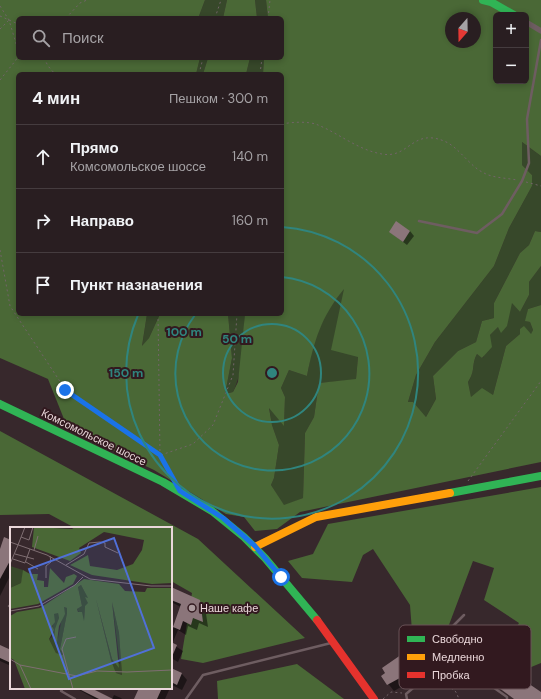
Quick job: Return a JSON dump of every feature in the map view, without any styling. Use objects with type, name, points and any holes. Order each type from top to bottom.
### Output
[{"type":"main road","points":[[483,0],[491,2],[509,12]]},
{"type":"main road","name":"Комсомольское шоссе","points":[[0,404],[180,491],[223,518],[255,546],[281,577],[333,643],[374,699]]},
{"type":"main road","points":[[255,546],[316,517],[541,476]]},
{"type":"street","points":[[529,24],[541,31]]},
{"type":"lane","points":[[419,220],[477,233],[502,214],[522,181],[529,163],[527,119],[541,40]]},
{"type":"lane","points":[[453,625],[464,615]]},
{"type":"lane","points":[[186,699],[203,675],[333,643]]},
{"type":"lane","points":[[63,689],[62,691],[75,699]]},
{"type":"lane","points":[[407,699],[406,694],[412,689]]},
{"type":"lane","points":[[497,689],[507,697],[507,699]]},
{"type":"path","points":[[68,16],[80,3],[87,0]]},
{"type":"path","points":[[217,16],[221,0]]},
{"type":"path","points":[[268,16],[270,0]]},
{"type":"path","points":[[0,6],[9,20],[16,43]]},
{"type":"path","points":[[0,16],[16,23]]},
{"type":"path","points":[[0,29],[9,20]]},
{"type":"path","points":[[0,80],[16,60]]},
{"type":"path","points":[[45,60],[53,72]]},
{"type":"path","points":[[199,72],[202,60]]},
{"type":"path","points":[[260,72],[262,60]]},
{"type":"path","points":[[284,124],[317,124],[350,143],[382,154],[396,154],[418,139],[429,137],[445,141],[484,173],[541,186]]},
{"type":"path","points":[[0,250],[10,306],[16,315]]},
{"type":"path","points":[[17,316],[65,390],[160,455],[174,479]]},
{"type":"path","points":[[158,316],[160,455]]},
{"type":"path","points":[[160,455],[193,444],[213,425],[234,375],[237,316]]},
{"type":"path","points":[[461,490],[541,381]]},
{"type":"path","points":[[452,689],[456,692],[459,699]]},
{"type":"path","points":[[383,699],[391,692],[406,694]]},
{"type":"green space","points":[[0,0],[205,0],[199,16],[16,16],[16,60],[200,60],[196,72],[16,72],[16,316],[147,316],[142,346],[149,338],[159,316],[228,316],[232,358],[225,394],[233,392],[238,382],[245,316],[284,316],[284,72],[263,72],[264,60],[284,60],[284,16],[268,16],[266,0],[541,0],[541,156],[522,142],[522,165],[532,175],[532,186],[509,228],[494,266],[435,342],[416,375],[408,402],[413,402],[426,417],[436,399],[433,376],[458,351],[476,342],[482,321],[494,318],[494,303],[520,253],[529,245],[535,231],[541,232],[541,266],[529,282],[529,295],[520,312],[512,303],[507,326],[501,333],[498,327],[490,335],[492,347],[482,358],[477,354],[474,361],[472,374],[468,382],[471,397],[482,388],[493,395],[506,346],[520,334],[520,329],[524,326],[531,334],[533,330],[530,322],[525,321],[528,309],[541,305],[541,462],[300,512],[277,529],[255,531],[244,517],[226,514],[154,470],[68,429],[48,379],[0,358]],"holes":[[[344,289],[331,350],[358,357],[356,379],[319,383],[314,417],[305,433],[303,498],[284,505],[271,485],[274,478],[279,445],[272,425],[269,408],[284,426],[285,397],[281,388],[289,370],[307,376],[312,352],[324,320],[336,299]]]},
{"type":"green space","points":[[205,0],[227,0],[223,16],[199,16]]},
{"type":"green space","points":[[227,0],[255,0],[257,16],[223,16]]},
{"type":"green space","points":[[255,0],[266,0],[268,16],[257,16]]},
{"type":"green space","points":[[200,60],[207,60],[204,72],[196,72]]},
{"type":"green space","points":[[207,60],[250,60],[246,72],[204,72]]},
{"type":"green space","points":[[250,60],[264,60],[263,72],[246,72]]},
{"type":"green space","points":[[522,142],[541,156],[541,232],[535,231],[529,245],[520,253],[494,303],[494,318],[482,321],[476,342],[458,351],[433,376],[436,399],[426,417],[413,403],[408,402],[416,375],[435,342],[494,266],[509,228],[532,186],[532,175],[522,165]]},
{"type":"green space","points":[[541,266],[541,305],[528,309],[526,321],[530,322],[533,330],[531,335],[520,334],[506,346],[493,395],[471,398],[468,382],[472,374],[474,361],[477,354],[483,358],[490,335],[498,327],[512,302],[520,312],[529,295],[529,282]]},
{"type":"green space","points":[[344,288],[358,357],[356,380],[319,383],[314,417],[305,433],[303,498],[284,506],[271,485],[274,478],[279,445],[272,425],[269,407],[284,425],[285,397],[281,388],[289,370],[307,376],[313,343],[327,312]]},
{"type":"green space","points":[[147,316],[159,316],[149,338],[142,347]]},
{"type":"green space","points":[[228,316],[245,316],[239,375],[233,392],[225,394],[232,358]]},
{"type":"green space","points":[[0,431],[198,539],[305,638],[203,663],[181,659],[192,593],[172,582],[172,527],[73,527],[49,514],[0,515]]},
{"type":"green space","points":[[541,487],[541,663],[531,667],[531,625],[518,625],[519,623],[484,600],[494,568],[473,561],[449,625],[412,625],[410,605],[373,549],[363,555],[352,582],[302,578],[288,561],[313,554],[328,524]]},
{"type":"green space","points":[[297,664],[344,699],[218,699],[217,681]]},
{"type":"building","points":[[396,221],[410,231],[403,242],[389,232]]},
{"type":"building","points":[[4,537],[10,540],[10,561],[0,579],[0,549]]},
{"type":"building","name":"Наше кафе","points":[[172,587],[200,600],[203,622],[193,618],[191,625],[183,621],[180,630],[173,627],[181,604],[172,600]]},
{"type":"building","points":[[172,642],[177,645],[172,657]]},
{"type":"building","points":[[0,645],[10,650],[10,663],[0,658]]},
{"type":"building","points":[[399,656],[399,678],[387,685],[381,676],[385,673],[382,668]]},
{"type":"building","points":[[172,668],[182,673],[177,685],[172,682]]},
{"type":"building","points":[[531,685],[541,692],[541,699],[514,699],[500,689],[531,689]]},
{"type":"building","points":[[79,689],[93,689],[113,699],[99,699]]},
{"type":"building","points":[[139,689],[162,689],[157,699],[134,699]]},
{"type":"traffic: fast","points":[[483,0],[491,2],[509,12]]},
{"type":"traffic: fast","points":[[0,404],[163,482],[212,511],[244,537],[265,558],[317,620]]},
{"type":"traffic: fast","points":[[450,493],[541,476]]},
{"type":"traffic: slow","points":[[255,547],[316,517],[450,493]]},
{"type":"traffic: jam","points":[[317,620],[374,699]]},
{"type":"place","name":"Наше кафе","points":[[192,608]]},
{"type":"route","points":[[65,390],[160,455],[180,491],[223,518],[255,546],[281,577]]}]
